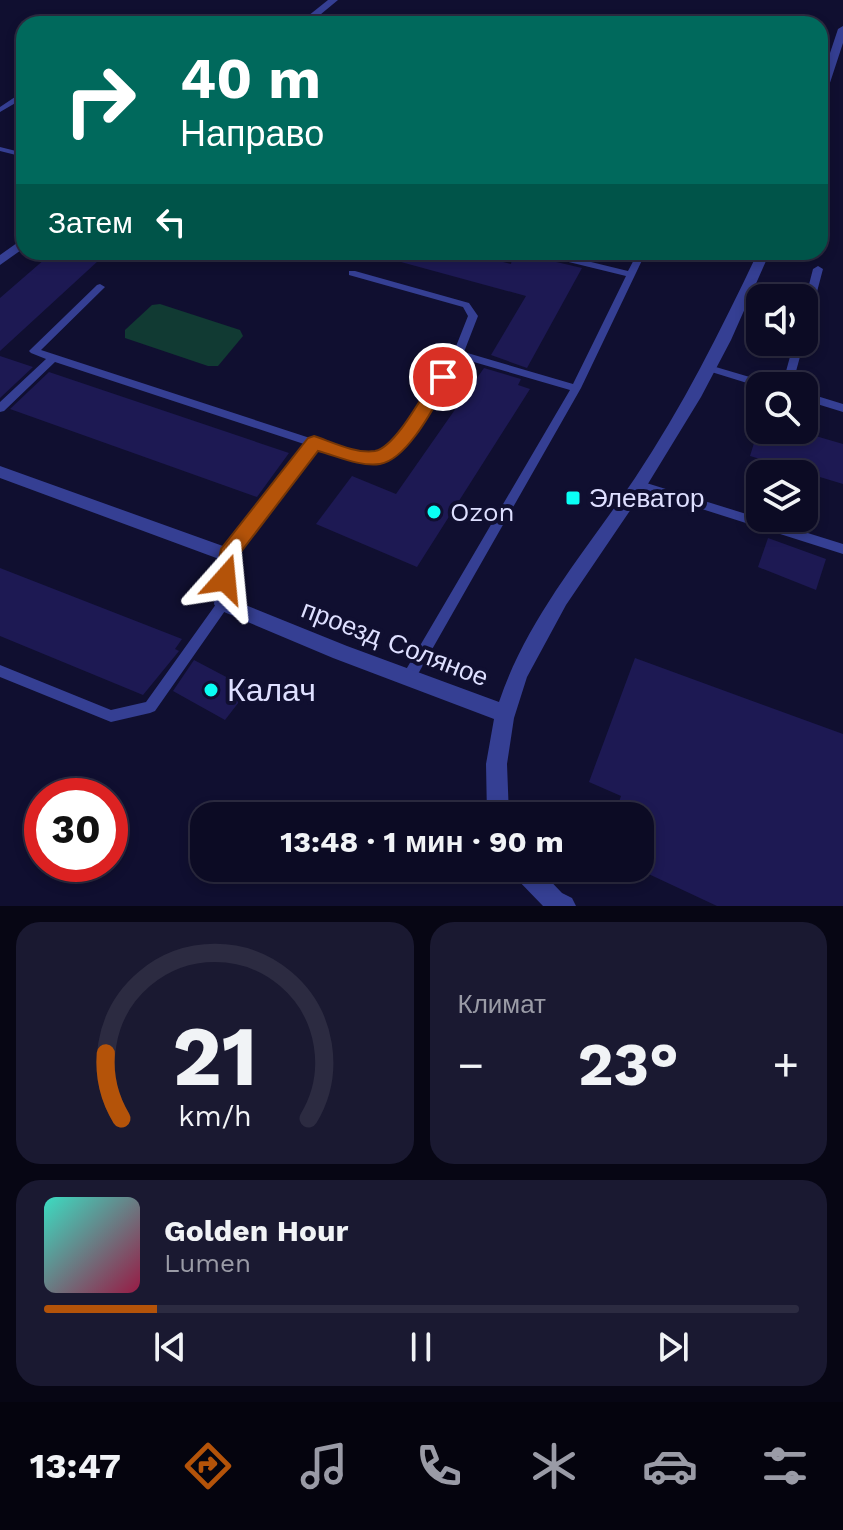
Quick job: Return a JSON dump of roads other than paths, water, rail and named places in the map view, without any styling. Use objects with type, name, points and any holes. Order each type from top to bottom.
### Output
[{"type":"street","points":[[313,16],[334,0]]},
{"type":"street","points":[[828,74],[843,29]]},
{"type":"street","points":[[0,261],[16,248]]},
{"type":"street","name":"проезд Соляное","points":[[223,604],[503,713],[531,642],[640,485],[709,368],[760,260]]},
{"type":"street","points":[[0,472],[228,555],[223,604]]},
{"type":"street","points":[[497,802],[495,781],[503,713]]},
{"type":"street","points":[[536,882],[554,901],[564,906]]},
{"type":"lane","points":[[572,260],[631,274]]},
{"type":"lane","points":[[409,677],[576,388],[638,260]]},
{"type":"lane","points":[[814,284],[818,269]]},
{"type":"lane","points":[[100,287],[34,351],[314,443],[359,456],[379,457],[397,447],[458,354],[473,316],[466,305],[352,273]]},
{"type":"lane","points":[[458,354],[576,388]]},
{"type":"lane","points":[[0,408],[53,358]]},
{"type":"lane","points":[[709,368],[746,379]]},
{"type":"lane","points":[[818,400],[843,408]]},
{"type":"lane","points":[[228,555],[314,443]]},
{"type":"lane","points":[[640,485],[843,549]]},
{"type":"lane","points":[[0,671],[111,716],[150,707],[223,604]]},
{"type":"place","name":"Элеватор","points":[[573,498]]},
{"type":"place","name":"Ozon","points":[[434,512]]},
{"type":"place","name":"Калач","points":[[211,690]]}]
